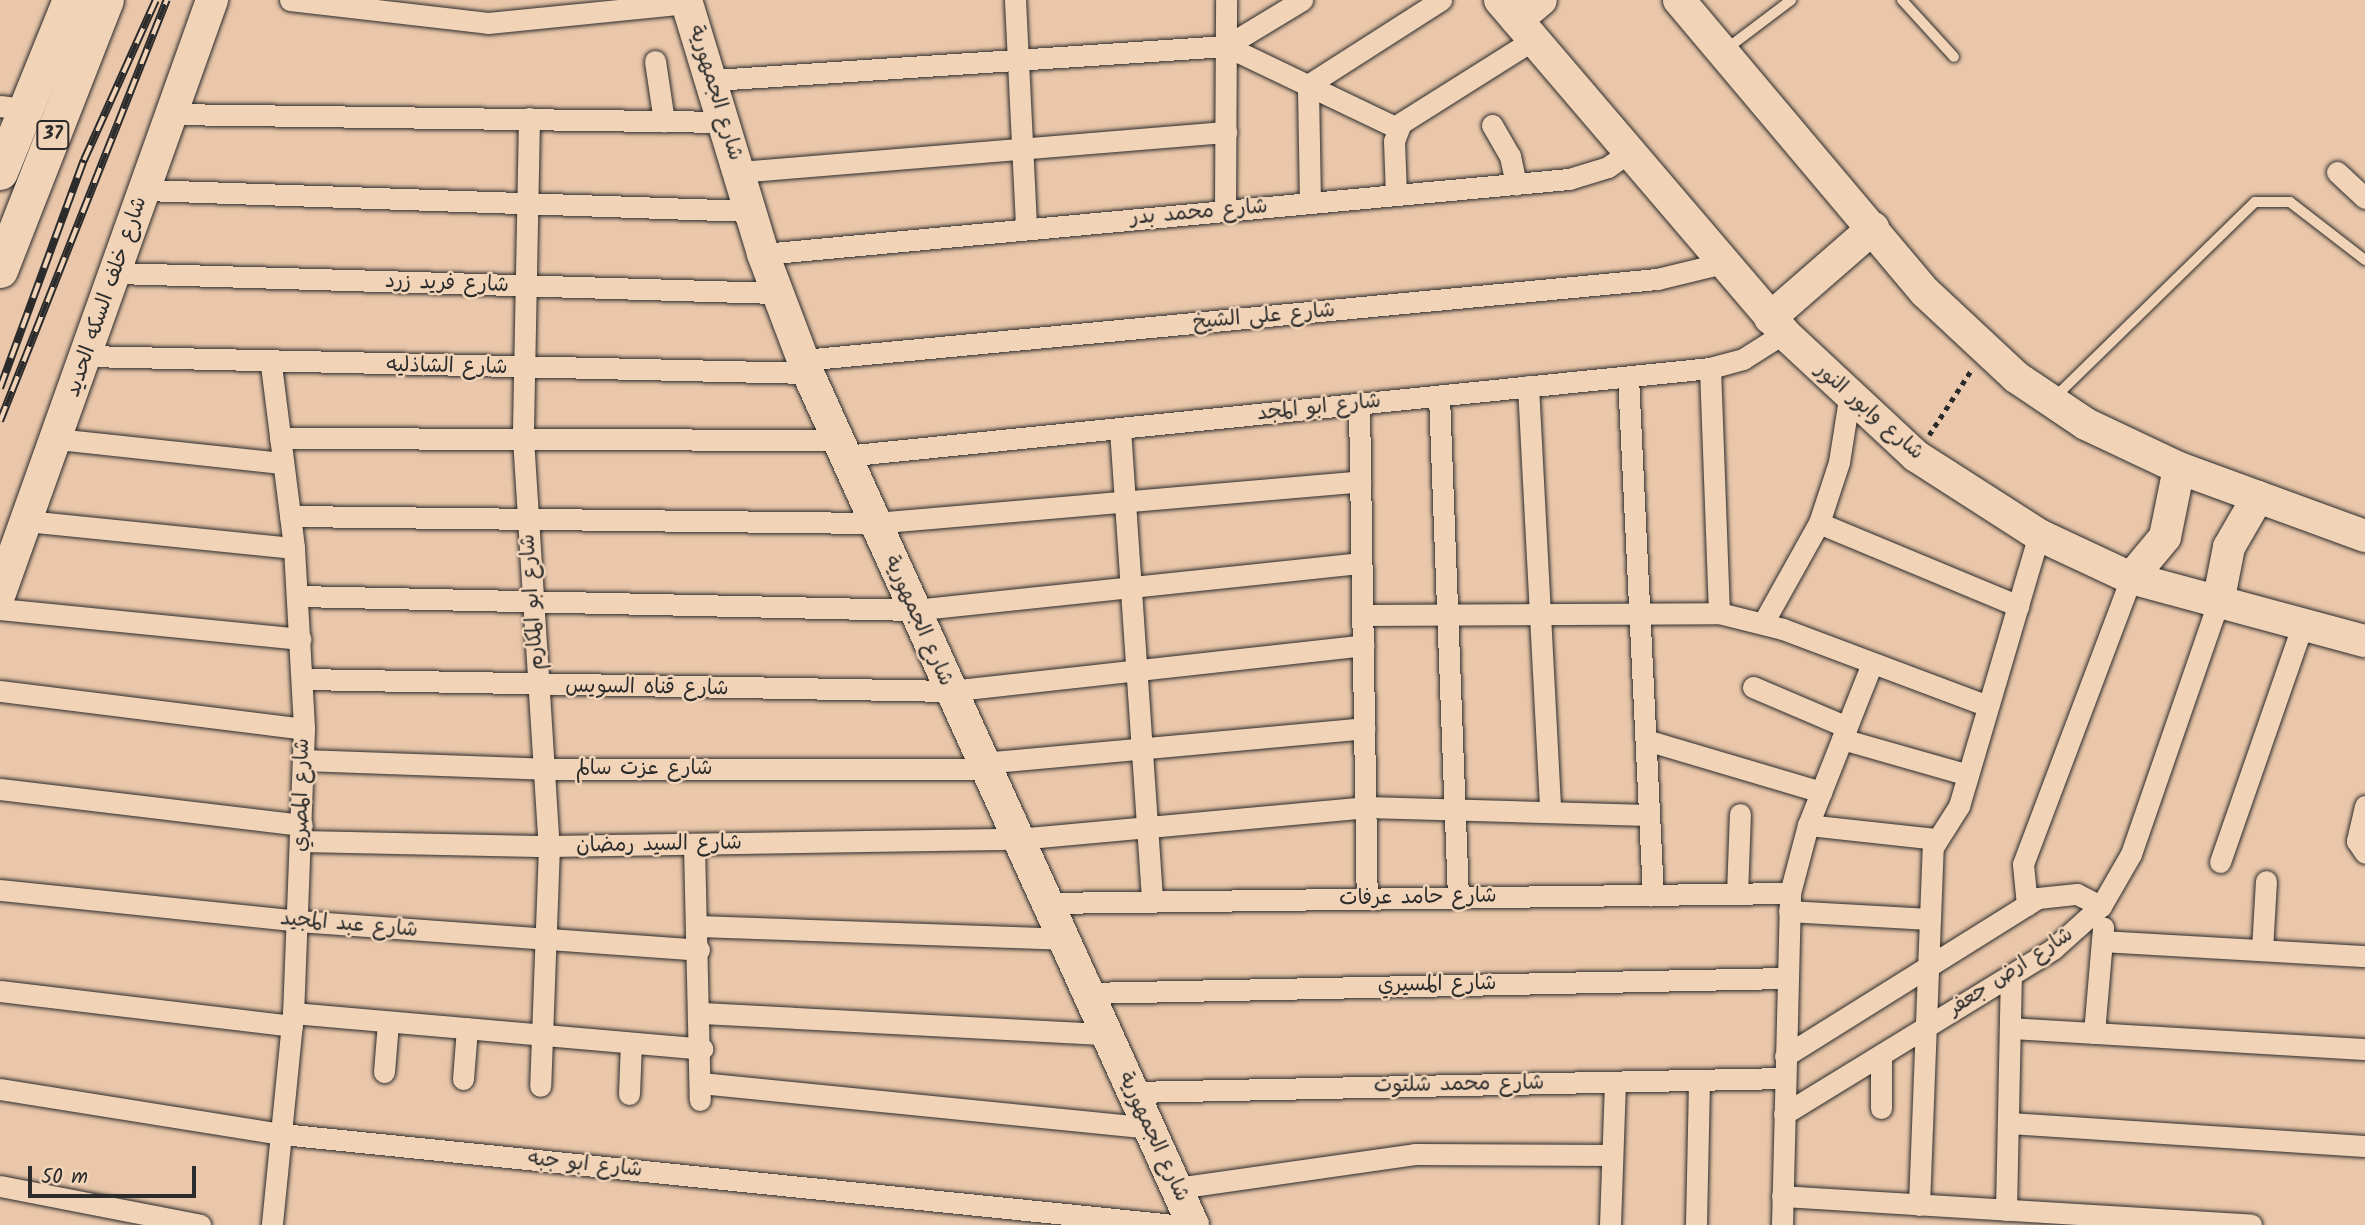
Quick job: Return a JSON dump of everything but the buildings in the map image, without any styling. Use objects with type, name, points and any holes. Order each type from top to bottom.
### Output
[{"type":"main road","name":"37","points":[[0,270],[106,0]]},
{"type":"main road","name":"شارع خلف السكه الحديد","points":[[0,593],[117,273],[169,114],[212,0]]},
{"type":"main road","points":[[1517,20],[1541,0]]},
{"type":"main road","points":[[1679,0],[1873,228],[1984,351],[2050,402],[2179,468],[2365,536]]},
{"type":"main road","name":"37","points":[[0,172],[12,108],[65,1]]},
{"type":"main road","name":"شارع الجمهورية","points":[[687,2],[714,80],[750,211],[805,367],[949,691],[1193,1225]]},
{"type":"main road","name":"شارع وابور النور","points":[[1517,20],[1777,326],[1849,399],[1916,456],[2039,535],[2131,578],[2365,641]]},
{"type":"main road","points":[[1777,326],[1873,228]]},
{"type":"main road","points":[[2131,578],[2165,537],[2179,468]]},
{"type":"main road","points":[[2218,603],[2230,547],[2258,497]]},
{"type":"street","points":[[290,0],[488,23],[687,2]]},
{"type":"street","points":[[1015,0],[1026,229]]},
{"type":"street","points":[[1225,210],[1226,0]]},
{"type":"street","points":[[714,80],[1226,46],[1302,0]]},
{"type":"street","points":[[1308,85],[1441,0]]},
{"type":"street","points":[[1396,195],[1397,128],[1517,20]]},
{"type":"street","points":[[1226,46],[1397,128]]},
{"type":"street","points":[[654,61],[664,121]]},
{"type":"street","points":[[1308,85],[1310,203]]},
{"type":"street","points":[[169,114],[725,122]]},
{"type":"street","name":"شارع ابو المكارم","points":[[529,118],[524,204],[521,368],[527,519],[549,846],[548,942],[540,1086]]},
{"type":"street","points":[[1492,125],[1510,156],[1516,184]]},
{"type":"street","points":[[738,172],[1226,132]]},
{"type":"street","name":"شارع محمد بدر","points":[[764,254],[1583,177],[1629,152]]},
{"type":"street","points":[[2337,172],[2365,198]]},
{"type":"street","points":[[145,190],[750,211]]},
{"type":"street","name":"شارع على الشيخ","points":[[805,367],[1657,279],[1723,263]]},
{"type":"street","name":"شارع فريد زرد","points":[[117,273],[777,293]]},
{"type":"street","name":"شارع ابو المجد","points":[[280,438],[523,438],[841,448],[1120,429],[1710,368],[1743,359],[1777,326]]},
{"type":"street","name":"شارع الشاذليه","points":[[87,356],[271,365],[805,367]]},
{"type":"street","name":"شارع المصري","points":[[271,365],[294,548],[304,729],[299,921],[293,1020],[272,1225]]},
{"type":"street","points":[[1710,368],[1719,613]]},
{"type":"street","points":[[1628,377],[1653,895]]},
{"type":"street","points":[[1528,386],[1550,810]]},
{"type":"street","points":[[1440,396],[1458,897]]},
{"type":"street","points":[[1763,623],[1819,523],[1839,462],[1849,399]]},
{"type":"street","points":[[1359,404],[1367,898]]},
{"type":"street","points":[[1120,429],[1152,901]]},
{"type":"street","points":[[57,439],[283,463]]},
{"type":"street","points":[[290,516],[874,523],[1360,481]]},
{"type":"street","points":[[27,521],[294,548]]},
{"type":"street","points":[[1819,523],[2018,606]]},
{"type":"street","points":[[1919,1205],[1922,1029],[1936,839],[1956,813],[2039,535]]},
{"type":"street","points":[[298,596],[913,610],[1361,563]]},
{"type":"street","points":[[2027,905],[2023,864],[2131,578]]},
{"type":"street","points":[[2094,1033],[2103,941],[2101,906],[2131,854],[2218,603]]},
{"type":"street","points":[[0,609],[301,639]]},
{"type":"street","points":[[1362,615],[1639,610],[1719,613],[1763,623],[1988,706]]},
{"type":"street","points":[[2220,862],[2303,624]]},
{"type":"street","name":"شارع قناه السويس","points":[[303,679],[538,687],[949,691],[1363,645]]},
{"type":"street","points":[[1782,1225],[1790,902],[1808,825],[1872,663]]},
{"type":"street","points":[[1753,687],[1845,733],[1968,775]]},
{"type":"street","points":[[0,691],[304,729]]},
{"type":"street","name":"شارع عزت سالم","points":[[303,760],[545,769],[984,766],[1364,727]]},
{"type":"street","points":[[1646,740],[1821,792]]},
{"type":"street","name":"شارع السيد رمضان","points":[[0,789],[302,833],[549,846],[1017,839],[1366,807],[1455,806],[1649,815]]},
{"type":"street","points":[[2365,806],[2357,841],[2365,853]]},
{"type":"street","points":[[1737,894],[1740,814]]},
{"type":"street","points":[[1808,825],[1936,839]]},
{"type":"street","points":[[694,845],[702,1013],[700,1091],[1149,1128]]},
{"type":"street","points":[[2263,950],[2266,881]]},
{"type":"street","name":"شارع عبد المجيد","points":[[0,890],[299,921],[548,942],[699,950]]},
{"type":"street","name":"شارع ارض جعفر","points":[[1784,1114],[2066,939],[2101,906],[2064,892],[2027,905],[1785,1056]]},
{"type":"street","name":"شارع حامد عرفات","points":[[1046,903],[1737,894],[1928,919]]},
{"type":"street","points":[[698,926],[1063,939]]},
{"type":"street","points":[[2103,941],[2365,956]]},
{"type":"street","points":[[2006,1210],[2011,975]]},
{"type":"street","name":"شارع المسيري","points":[[1087,993],[1787,978]]},
{"type":"street","points":[[0,991],[293,1020],[388,1022],[702,1049]]},
{"type":"street","points":[[702,1013],[1106,1034]]},
{"type":"street","points":[[384,1072],[388,1022]]},
{"type":"street","points":[[463,1079],[467,1028]]},
{"type":"street","points":[[2010,1028],[2365,1049]]},
{"type":"street","points":[[629,1094],[631,1043]]},
{"type":"street","points":[[1881,1055],[1881,1108]]},
{"type":"street","name":"شارع محمد شلتوت","points":[[1133,1092],[1785,1078]]},
{"type":"street","points":[[1696,1225],[1699,1080]]},
{"type":"street","points":[[1610,1225],[1615,1082]]},
{"type":"street","name":"شارع ابو جبه","points":[[0,1089],[282,1134],[1173,1225]]},
{"type":"street","points":[[2008,1123],[2365,1146]]},
{"type":"street","points":[[1177,1188],[1415,1154],[1612,1155]]},
{"type":"street","points":[[0,1186],[200,1225]]},
{"type":"street","points":[[1782,1196],[2251,1225]]},
{"type":"lane","points":[[1722,51],[1791,0]]},
{"type":"lane","points":[[1902,0],[1954,57]]},
{"type":"lane","points":[[2050,402],[2255,202],[2290,202],[2365,260]]},
{"type":"path","points":[[1916,456],[1984,351]]},
{"type":"railway","points":[[0,388],[84,160],[156,0]]},
{"type":"railway","points":[[0,421],[167,0]]}]
